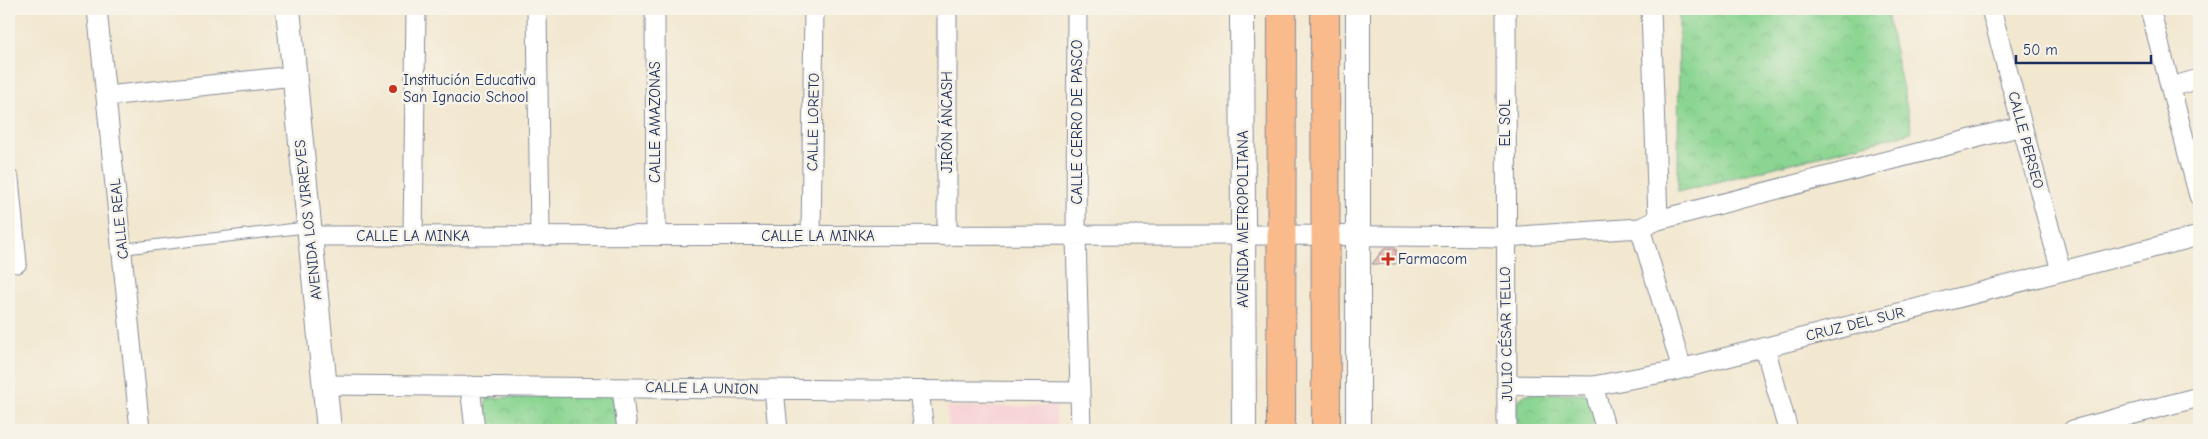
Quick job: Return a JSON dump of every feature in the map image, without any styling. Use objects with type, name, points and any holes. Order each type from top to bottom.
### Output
[{"type":"main road","points":[[1281,430],[1282,9]]},
{"type":"main road","points":[[1325,9],[1326,430]]},
{"type":"street","name":"CALLE REAL","points":[[97,9],[140,430]]},
{"type":"street","name":"AVENIDA LOS VIRREYES","points":[[288,9],[329,430]]},
{"type":"street","points":[[412,236],[416,9]]},
{"type":"street","points":[[537,9],[540,236]]},
{"type":"street","name":"CALLE AMAZONAS","points":[[655,9],[656,236]]},
{"type":"street","name":"CALLE LORETO","points":[[811,236],[814,9]]},
{"type":"street","name":"JIRÓN ÁNCASH","points":[[946,9],[947,236]]},
{"type":"street","name":"CALLE CERRO DE PASCO","points":[[1077,9],[1076,236],[1081,430]]},
{"type":"street","name":"AVENIDA METROPOLITANA","points":[[1242,9],[1244,430]]},
{"type":"street","points":[[1358,9],[1358,430]]},
{"type":"street","name":"EL SOL","points":[[1505,237],[1506,9]]},
{"type":"street","points":[[1651,9],[1658,220]]},
{"type":"street","name":"CALLE PERSEO","points":[[1991,9],[2061,271]]},
{"type":"street","points":[[2150,9],[2199,196]]},
{"type":"street","points":[[107,96],[294,76]]},
{"type":"street","points":[[2170,87],[2199,79]]},
{"type":"street","points":[[1682,369],[1640,228],[1658,220],[2022,126]]},
{"type":"street","points":[[9,179],[17,263]]},
{"type":"street","name":"CALLE LA MINKA","points":[[309,231],[412,236],[1281,235],[1505,237],[1640,228]]},
{"type":"street","name":"CRUZ DEL SUR","points":[[1508,385],[1593,386],[1682,369],[2199,236]]},
{"type":"street","name":"JULIO CÉSAR TELLO","points":[[1505,237],[1507,430]]},
{"type":"street","points":[[1765,348],[1788,430]]},
{"type":"street","name":"CALLE LA UNION","points":[[324,385],[1080,392]]},
{"type":"street","points":[[470,386],[475,430]]},
{"type":"street","points":[[1593,386],[1606,430]]},
{"type":"street","points":[[622,388],[627,430]]},
{"type":"street","points":[[774,389],[778,430]]},
{"type":"street","points":[[919,391],[924,430]]},
{"type":"street","points":[[2073,430],[2199,397]]},
{"type":"lane","points":[[122,249],[309,231]]},
{"type":"shaded area","points":[[1057,406],[1056,430],[949,430],[947,407]]},
{"type":"green space","points":[[1679,9],[1886,9],[1912,132],[1678,192]]},
{"type":"green space","points":[[1583,393],[1596,403],[1604,430],[1517,430],[1517,401],[1526,394]]},
{"type":"green space","points":[[607,394],[616,399],[619,430],[487,430],[485,406],[487,398]]},
{"type":"building","name":"Farmacom","points":[[1385,248],[1396,249],[1396,264],[1372,264]]},
{"type":"place","name":"Institución Educativa San Ignacio School","points":[[393,89]]},
{"type":"place","name":"Farmacom","points":[[1388,259]]}]
